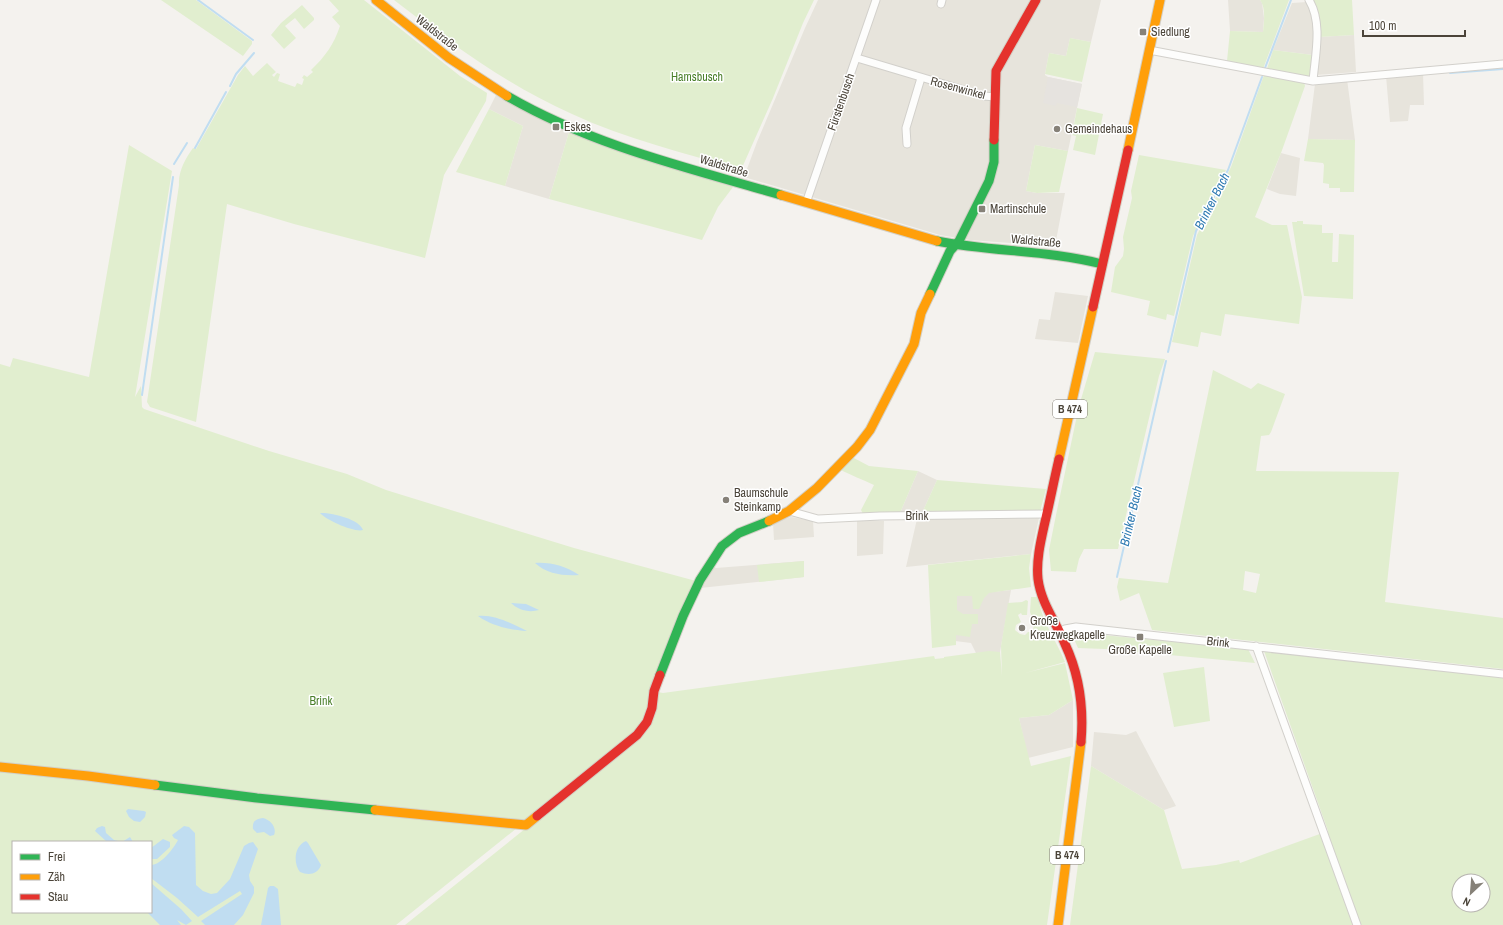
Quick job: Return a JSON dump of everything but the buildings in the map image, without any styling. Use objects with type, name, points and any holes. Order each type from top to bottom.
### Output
[{"type":"street","name":"Waldstraße","points":[[376,0],[437,49],[466,70],[513,99],[578,131],[625,148],[917,236],[955,245],[1070,256],[1102,264]]},
{"type":"street","name":"Fürstenbusch","points":[[806,203],[876,0]]},
{"type":"street","points":[[0,767],[88,776],[257,798],[526,825],[637,735],[647,722],[652,708],[654,691],[683,616],[700,580],[722,546],[739,533],[777,518],[789,511],[830,476],[857,447],[870,430],[914,344],[921,313],[950,251],[959,241],[991,174],[994,162],[996,75],[999,63],[1036,0]]},
{"type":"street","name":"B 474","points":[[1058,925],[1077,778],[1082,726],[1082,705],[1076,671],[1059,632],[1043,601],[1038,578],[1039,551],[1046,514],[1085,348],[1102,264],[1109,241],[1160,0]]},
{"type":"street","points":[[1309,0],[1315,16],[1317,29],[1313,81]]},
{"type":"street","points":[[1149,50],[1313,81],[1503,64]]},
{"type":"street","name":"Rosenwinkel","points":[[857,58],[984,96],[995,97]]},
{"type":"street","name":"Rosenwinkel","points":[[907,144],[906,128],[921,78]]},
{"type":"street","name":"Brink","points":[[789,511],[818,519],[880,516],[1046,514]]},
{"type":"street","name":"Brink","points":[[1059,632],[1076,627],[1503,674]]},
{"type":"street","points":[[1256,646],[1356,925]]},
{"type":"shaded area","points":[[818,0],[1101,0],[1091,42],[1070,38],[1066,56],[1049,53],[1045,74],[1048,77],[1082,84],[1068,151],[1035,145],[1026,191],[1037,193],[1065,193],[1055,246],[970,240],[940,235],[744,177],[757,142]]},
{"type":"shaded area","points":[[1228,0],[1260,0],[1262,3],[1264,18],[1263,32],[1230,31]]},
{"type":"shaded area","points":[[1307,2],[1313,17],[1313,55],[1273,50],[1292,3]]},
{"type":"shaded area","points":[[1354,35],[1356,72],[1316,75],[1319,37]]},
{"type":"shaded area","points":[[1423,73],[1424,105],[1410,105],[1408,121],[1390,122],[1386,76]]},
{"type":"shaded area","points":[[1048,77],[1082,84],[1077,107],[1057,103],[1056,106],[1043,103]]},
{"type":"shaded area","points":[[1347,79],[1355,140],[1308,139],[1315,84]]},
{"type":"shaded area","points":[[496,95],[569,132],[549,199],[505,186],[523,126],[489,109]]},
{"type":"shaded area","points":[[1281,153],[1300,158],[1296,196],[1280,194],[1267,189]]},
{"type":"shaded area","points":[[1055,292],[1088,296],[1078,343],[1035,339],[1039,319],[1050,320]]},
{"type":"shaded area","points":[[918,471],[937,480],[922,513],[900,513]]},
{"type":"shaded area","points":[[791,517],[813,521],[814,537],[774,540],[773,523]]},
{"type":"shaded area","points":[[1039,518],[1031,554],[906,567],[917,519]]},
{"type":"shaded area","points":[[857,520],[884,521],[883,554],[857,556]]},
{"type":"shaded area","points":[[804,561],[804,577],[700,588],[714,567]]},
{"type":"shaded area","points":[[954,588],[992,592],[1011,590],[1000,652],[976,653],[971,643],[955,641]]},
{"type":"shaded area","points":[[1073,700],[1073,747],[1028,758],[1019,718],[1049,715]]},
{"type":"shaded area","points":[[1136,731],[1176,806],[1164,810],[1091,766],[1094,732],[1126,735]]},
{"type":"green space","points":[[161,0],[196,0],[252,41],[252,44],[243,56]]},
{"type":"green space","points":[[329,0],[364,0],[460,76],[487,93],[486,101],[444,175],[425,258],[294,224],[227,204],[196,422],[150,407],[147,402],[179,180],[183,166],[193,148],[196,149],[238,75],[245,66],[253,76],[267,63],[276,72],[272,75],[274,77],[277,73],[280,74],[278,81],[295,87],[297,83],[302,85],[304,79],[302,78],[304,75],[307,77],[313,72],[311,70],[328,50],[335,39],[340,26],[332,17],[339,11]]},
{"type":"green space","name":"Hamsbusch","points":[[394,0],[814,0],[741,170],[613,131],[548,103],[502,77],[436,32]]},
{"type":"green space","points":[[1260,0],[1289,0],[1263,69],[1227,61],[1230,31],[1263,32],[1264,11]]},
{"type":"green space","points":[[1312,0],[1352,0],[1354,35],[1319,37]]},
{"type":"green space","points":[[302,5],[314,18],[314,20],[304,29],[295,18],[285,26],[296,38],[284,49],[271,35],[281,23]]},
{"type":"green space","points":[[1070,38],[1091,42],[1082,82],[1045,74],[1049,53],[1066,56]]},
{"type":"green space","points":[[1273,50],[1313,55],[1311,77],[1267,69]]},
{"type":"green space","points":[[1264,75],[1304,82],[1305,86],[1281,153],[1255,217],[1272,225],[1287,225],[1302,297],[1299,324],[1225,314],[1221,336],[1201,332],[1198,347],[1172,342],[1197,235],[1231,167]]},
{"type":"green space","points":[[1077,108],[1103,114],[1095,155],[1073,150],[1076,136],[1072,135]]},
{"type":"green space","points":[[489,109],[523,126],[505,186],[456,172]]},
{"type":"green space","points":[[569,132],[599,145],[733,187],[718,207],[702,240],[549,199]]},
{"type":"green space","points":[[1308,139],[1355,140],[1354,192],[1340,192],[1340,188],[1329,188],[1329,184],[1323,183],[1323,163],[1304,161]]},
{"type":"green space","name":"Brink","points":[[129,145],[172,171],[135,397],[141,386],[142,407],[144,409],[269,451],[347,474],[386,490],[574,548],[696,581],[644,726],[396,925],[0,925],[0,364],[10,367],[13,358],[89,377]]},
{"type":"green space","points":[[1035,145],[1068,151],[1059,192],[1037,193],[1026,191]]},
{"type":"green space","points":[[1139,155],[1226,170],[1193,236],[1174,316],[1167,314],[1166,320],[1147,315],[1150,301],[1111,292],[1115,267],[1123,256],[1123,237],[1132,198],[1131,191]]},
{"type":"green space","points":[[1303,221],[1303,224],[1322,225],[1322,233],[1333,233],[1332,262],[1338,262],[1339,234],[1354,235],[1353,299],[1304,296],[1292,222]]},
{"type":"green space","points":[[1095,352],[1165,359],[1159,376],[1118,549],[1084,549],[1079,559],[1076,572],[1051,571],[1049,550],[1056,515],[1079,406]]},
{"type":"green space","points":[[1213,370],[1251,389],[1258,383],[1285,394],[1271,432],[1269,435],[1261,436],[1256,471],[1399,472],[1385,602],[1503,618],[1503,669],[1152,630],[1139,593],[1120,601],[1117,587],[1119,578],[1168,583]],"holes":[[[1245,571],[1260,574],[1256,593],[1243,590]]]},
{"type":"green space","points":[[852,457],[869,466],[918,471],[900,513],[863,514],[861,510],[874,485],[839,469]]},
{"type":"green space","points":[[937,480],[1046,489],[1040,512],[922,513]]},
{"type":"green space","points":[[1031,554],[1029,568],[1031,587],[989,593],[984,598],[979,609],[973,609],[972,596],[957,596],[957,610],[963,614],[978,614],[978,624],[972,624],[970,637],[956,635],[956,645],[932,648],[928,565]]},
{"type":"green space","points":[[804,561],[804,577],[759,582],[757,565]]},
{"type":"green space","points":[[1031,597],[1038,597],[1045,622],[1065,662],[1025,673],[1065,663],[1073,700],[1049,715],[1019,718],[1031,766],[1071,756],[1047,925],[405,925],[631,744],[658,692],[663,693],[934,656],[935,659],[989,651],[1000,652],[1002,676],[1001,646],[1008,603],[1028,601],[1027,615],[1022,615],[1021,613],[1018,615],[1021,622],[1016,625],[1015,630],[1020,634],[1025,635],[1028,632],[1033,632],[1034,623],[1030,612]]},
{"type":"green space","points":[[1082,633],[1248,649],[1255,663],[1105,649],[1078,648],[1074,639]]},
{"type":"green space","points":[[1264,651],[1503,678],[1503,925],[1070,925],[1091,766],[1164,810],[1182,869],[1216,865],[1239,860],[1240,863],[1328,831]]},
{"type":"green space","points":[[1204,667],[1210,721],[1174,727],[1163,673]]},
{"type":"water","points":[[320,513],[344,517],[361,526],[363,530],[354,530],[341,525],[328,519]]},
{"type":"water","points":[[535,563],[558,565],[579,575],[556,574],[545,570]]},
{"type":"water","points":[[511,603],[526,604],[539,610],[524,610]]},
{"type":"water","points":[[478,616],[497,618],[527,631],[501,627]]},
{"type":"water","points":[[128,809],[144,811],[146,812],[145,817],[140,822],[134,821],[129,817],[126,811]]},
{"type":"water","points":[[263,818],[273,825],[275,830],[274,835],[270,836],[264,832],[257,833],[253,829],[253,824],[255,821]]},
{"type":"water","points":[[102,826],[105,827],[106,833],[114,840],[118,841],[106,841],[95,831],[97,828]]},
{"type":"water","points":[[184,826],[189,827],[195,833],[196,885],[203,891],[211,894],[217,893],[230,879],[244,846],[253,842],[258,849],[249,875],[250,881],[254,887],[254,893],[243,915],[234,925],[205,925],[201,921],[242,894],[240,891],[198,917],[152,879],[152,865],[163,859],[178,840],[172,835]]},
{"type":"water","points":[[130,837],[132,841],[124,841]]},
{"type":"water","points":[[163,839],[170,842],[170,847],[157,859],[152,859],[152,847]]},
{"type":"water","points":[[306,841],[321,865],[318,870],[310,874],[300,872],[296,864],[297,851],[302,843]]},
{"type":"water","points":[[152,884],[181,909],[192,921],[186,925],[177,920],[181,925],[160,925],[148,913],[152,913]]},
{"type":"water","points":[[270,886],[274,886],[278,889],[281,925],[261,925],[268,888]]},
{"type":"waterway","points":[[198,0],[253,40]]},
{"type":"waterway","name":"Brinker Bach","points":[[1265,68],[1291,0]]},
{"type":"waterway","points":[[230,86],[236,74],[254,53]]},
{"type":"waterway","points":[[1450,73],[1503,69]]},
{"type":"waterway","name":"Brinker Bach","points":[[1168,352],[1196,231],[1228,170],[1262,77]]},
{"type":"waterway","points":[[195,148],[226,92]]},
{"type":"waterway","points":[[174,164],[187,143]]},
{"type":"waterway","points":[[142,395],[173,177]]},
{"type":"waterway","name":"Brinker Bach","points":[[1117,577],[1166,361]]},
{"type":"traffic: fast","points":[[507,96],[539,113],[606,142],[676,165],[781,195]]},
{"type":"traffic: fast","points":[[930,294],[950,251],[959,241],[989,181],[994,162],[994,140]]},
{"type":"traffic: fast","points":[[937,241],[958,245],[1041,253],[1082,259],[1102,264]]},
{"type":"traffic: fast","points":[[660,675],[683,616],[700,580],[722,546],[739,533],[769,521]]},
{"type":"traffic: fast","points":[[155,785],[257,798],[375,810]]},
{"type":"traffic: slow","points":[[376,0],[449,58],[507,96]]},
{"type":"traffic: slow","points":[[1128,150],[1160,0]]},
{"type":"traffic: slow","points":[[781,195],[937,241]]},
{"type":"traffic: slow","points":[[769,521],[789,511],[817,488],[857,447],[870,430],[914,344],[921,313],[930,294]]},
{"type":"traffic: slow","points":[[1059,459],[1093,307]]},
{"type":"traffic: slow","points":[[1058,925],[1081,742]]},
{"type":"traffic: slow","points":[[0,767],[88,776],[155,785]]},
{"type":"traffic: slow","points":[[375,810],[526,825],[537,816]]},
{"type":"traffic: jam","points":[[994,140],[996,71],[1036,0]]},
{"type":"traffic: jam","points":[[1093,307],[1128,150]]},
{"type":"traffic: jam","points":[[1059,459],[1040,543],[1038,557],[1038,579],[1042,596],[1070,656],[1074,668],[1080,692],[1082,716],[1081,742]]},
{"type":"traffic: jam","points":[[537,816],[637,735],[647,722],[652,708],[654,691],[660,675]]},
{"type":"place","name":"Siedlung","points":[[1143,32]]},
{"type":"place","name":"Eskes","points":[[556,127]]},
{"type":"place","name":"Gemeindehaus","points":[[1057,129]]},
{"type":"place","name":"Martinschule","points":[[982,209]]},
{"type":"place","name":"Baumschule Steinkamp","points":[[726,500]]},
{"type":"place","name":"Große Kreuzwegkapelle","points":[[1022,628]]},
{"type":"place","name":"Große Kapelle","points":[[1140,637]]}]
